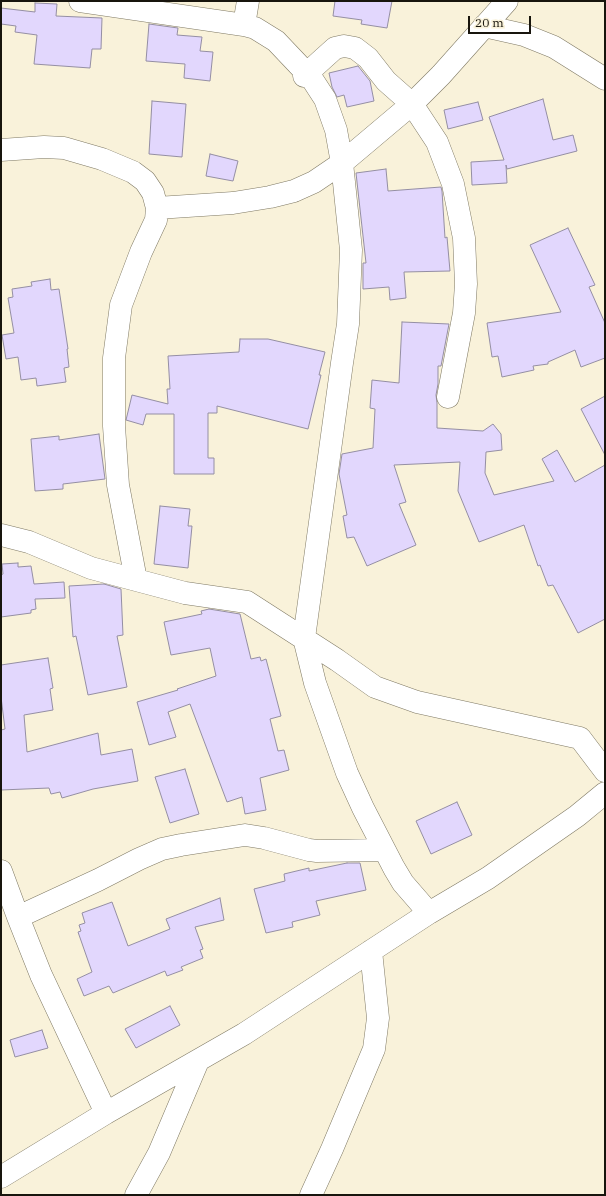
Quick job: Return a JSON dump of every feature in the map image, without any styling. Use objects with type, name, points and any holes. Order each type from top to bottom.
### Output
[{"type":"street","points":[[80,1],[244,24],[255,28],[276,41],[306,75],[312,79],[325,99],[336,130],[342,163],[351,250],[348,324],[304,638],[315,683],[347,773],[383,850],[404,883],[429,913]]},
{"type":"street","points":[[244,24],[248,1]]},
{"type":"street","points":[[157,208],[233,202],[270,197],[294,191],[314,182],[342,163],[412,104],[441,75],[507,1]]},
{"type":"street","points":[[484,26],[524,35],[548,45],[605,79]]},
{"type":"street","points":[[306,75],[335,48],[344,46],[355,48],[368,58],[386,81],[412,104],[437,142],[453,184],[464,238],[466,284],[464,313],[448,397]]},
{"type":"street","points":[[1,150],[44,147],[64,148],[102,159],[133,172],[145,181],[153,194],[157,208],[156,220],[121,305],[114,358],[114,426],[118,485],[136,580]]},
{"type":"street","points":[[1,535],[29,542],[91,568],[185,593],[247,602],[304,638],[375,687],[416,702],[580,738],[605,771]]},
{"type":"street","points":[[1,1177],[106,1113],[244,1034],[429,913],[488,878],[577,816],[605,793]]},
{"type":"street","points":[[18,917],[98,880],[139,858],[162,849],[181,845],[245,835],[317,851],[383,850]]},
{"type":"street","points":[[1,871],[41,974],[106,1113]]},
{"type":"street","points":[[311,1195],[374,1049],[378,1018],[371,951]]},
{"type":"street","points":[[136,1195],[159,1153],[198,1061]]},
{"type":"building","points":[[335,1],[392,1],[387,28],[361,24],[362,20],[333,16]]},
{"type":"building","points":[[35,3],[57,4],[56,16],[102,18],[101,49],[92,49],[90,68],[34,64],[37,35],[15,32],[16,26],[1,24],[1,8],[35,12]]},
{"type":"building","points":[[149,24],[178,28],[177,35],[202,37],[200,51],[213,52],[210,81],[184,78],[185,64],[146,61]]},
{"type":"building","points":[[358,66],[370,81],[374,101],[347,107],[344,95],[337,97],[332,87],[329,73]]},
{"type":"building","points":[[543,99],[553,140],[573,135],[577,151],[507,169],[506,165],[507,183],[472,185],[471,162],[504,160],[489,117]]},
{"type":"building","points":[[152,101],[186,104],[182,157],[149,154]]},
{"type":"building","points":[[478,102],[483,120],[448,129],[444,110]]},
{"type":"building","points":[[210,154],[238,161],[233,181],[206,176]]},
{"type":"building","points":[[386,169],[388,191],[441,187],[445,238],[447,237],[450,271],[404,272],[406,298],[390,300],[389,287],[363,289],[363,263],[366,263],[356,173]]},
{"type":"building","points":[[568,228],[595,285],[589,287],[605,323],[605,358],[581,367],[575,350],[548,362],[548,364],[533,366],[534,370],[502,377],[498,356],[492,357],[487,323],[561,312],[530,245]]},
{"type":"building","points":[[50,279],[51,290],[59,289],[68,349],[69,367],[64,368],[66,382],[37,386],[36,378],[21,380],[18,357],[6,359],[2,335],[14,333],[8,298],[13,297],[12,289],[32,286],[31,282]]},
{"type":"building","points":[[402,322],[449,324],[441,366],[438,366],[438,384],[436,395],[437,428],[483,431],[493,424],[501,434],[502,450],[486,452],[485,473],[494,495],[554,481],[542,459],[557,450],[575,482],[605,465],[605,619],[578,633],[553,585],[548,586],[540,565],[538,566],[524,525],[479,542],[458,491],[460,462],[394,465],[406,502],[399,504],[416,545],[367,566],[354,537],[347,538],[343,516],[347,515],[339,474],[342,454],[373,448],[375,409],[370,408],[372,380],[399,383]]},
{"type":"building","points":[[240,339],[268,339],[325,352],[308,429],[217,406],[217,413],[208,413],[208,458],[214,458],[214,474],[174,474],[174,414],[146,414],[143,425],[126,420],[132,395],[168,404],[167,389],[170,389],[168,356],[239,352]]},
{"type":"building","points":[[605,396],[605,455],[581,409]]},
{"type":"building","points":[[99,434],[105,479],[63,484],[63,489],[35,491],[31,439],[59,436],[59,440]]},
{"type":"building","points":[[160,506],[190,509],[188,526],[192,526],[188,568],[154,564]]},
{"type":"building","points":[[18,563],[18,567],[31,566],[34,584],[64,582],[65,598],[35,599],[36,609],[31,610],[31,613],[1,617],[2,564]]},
{"type":"building","points":[[104,584],[121,589],[123,635],[117,636],[127,687],[88,695],[76,636],[73,637],[69,586]]},
{"type":"building","points":[[209,609],[240,614],[251,659],[260,657],[261,661],[266,659],[281,716],[270,719],[278,751],[284,750],[289,770],[260,778],[266,810],[245,814],[242,797],[227,802],[190,704],[168,712],[176,737],[149,745],[137,702],[178,690],[177,689],[216,676],[210,648],[171,655],[164,622],[202,614],[201,611]]},
{"type":"building","points":[[48,658],[53,688],[50,689],[53,710],[24,715],[27,752],[98,733],[101,755],[132,749],[138,781],[93,789],[62,798],[60,792],[51,794],[49,788],[1,790],[1,730],[5,729],[1,697],[1,665]]},
{"type":"building","points":[[185,769],[199,814],[170,823],[155,777]]},
{"type":"building","points":[[457,802],[472,835],[431,854],[416,821]]},
{"type":"building","points":[[347,863],[360,863],[366,890],[316,901],[320,915],[292,922],[293,927],[266,933],[254,889],[285,881],[284,874],[309,868],[309,871]]},
{"type":"building","points":[[220,898],[224,920],[195,927],[203,949],[200,950],[203,958],[181,967],[183,970],[167,976],[165,971],[113,993],[109,986],[84,996],[77,979],[92,972],[78,932],[81,931],[79,925],[85,923],[82,913],[112,902],[128,946],[170,929],[166,919]]},
{"type":"building","points":[[170,1006],[180,1025],[136,1048],[125,1029]]},
{"type":"building","points":[[42,1030],[48,1048],[15,1057],[10,1040]]}]
